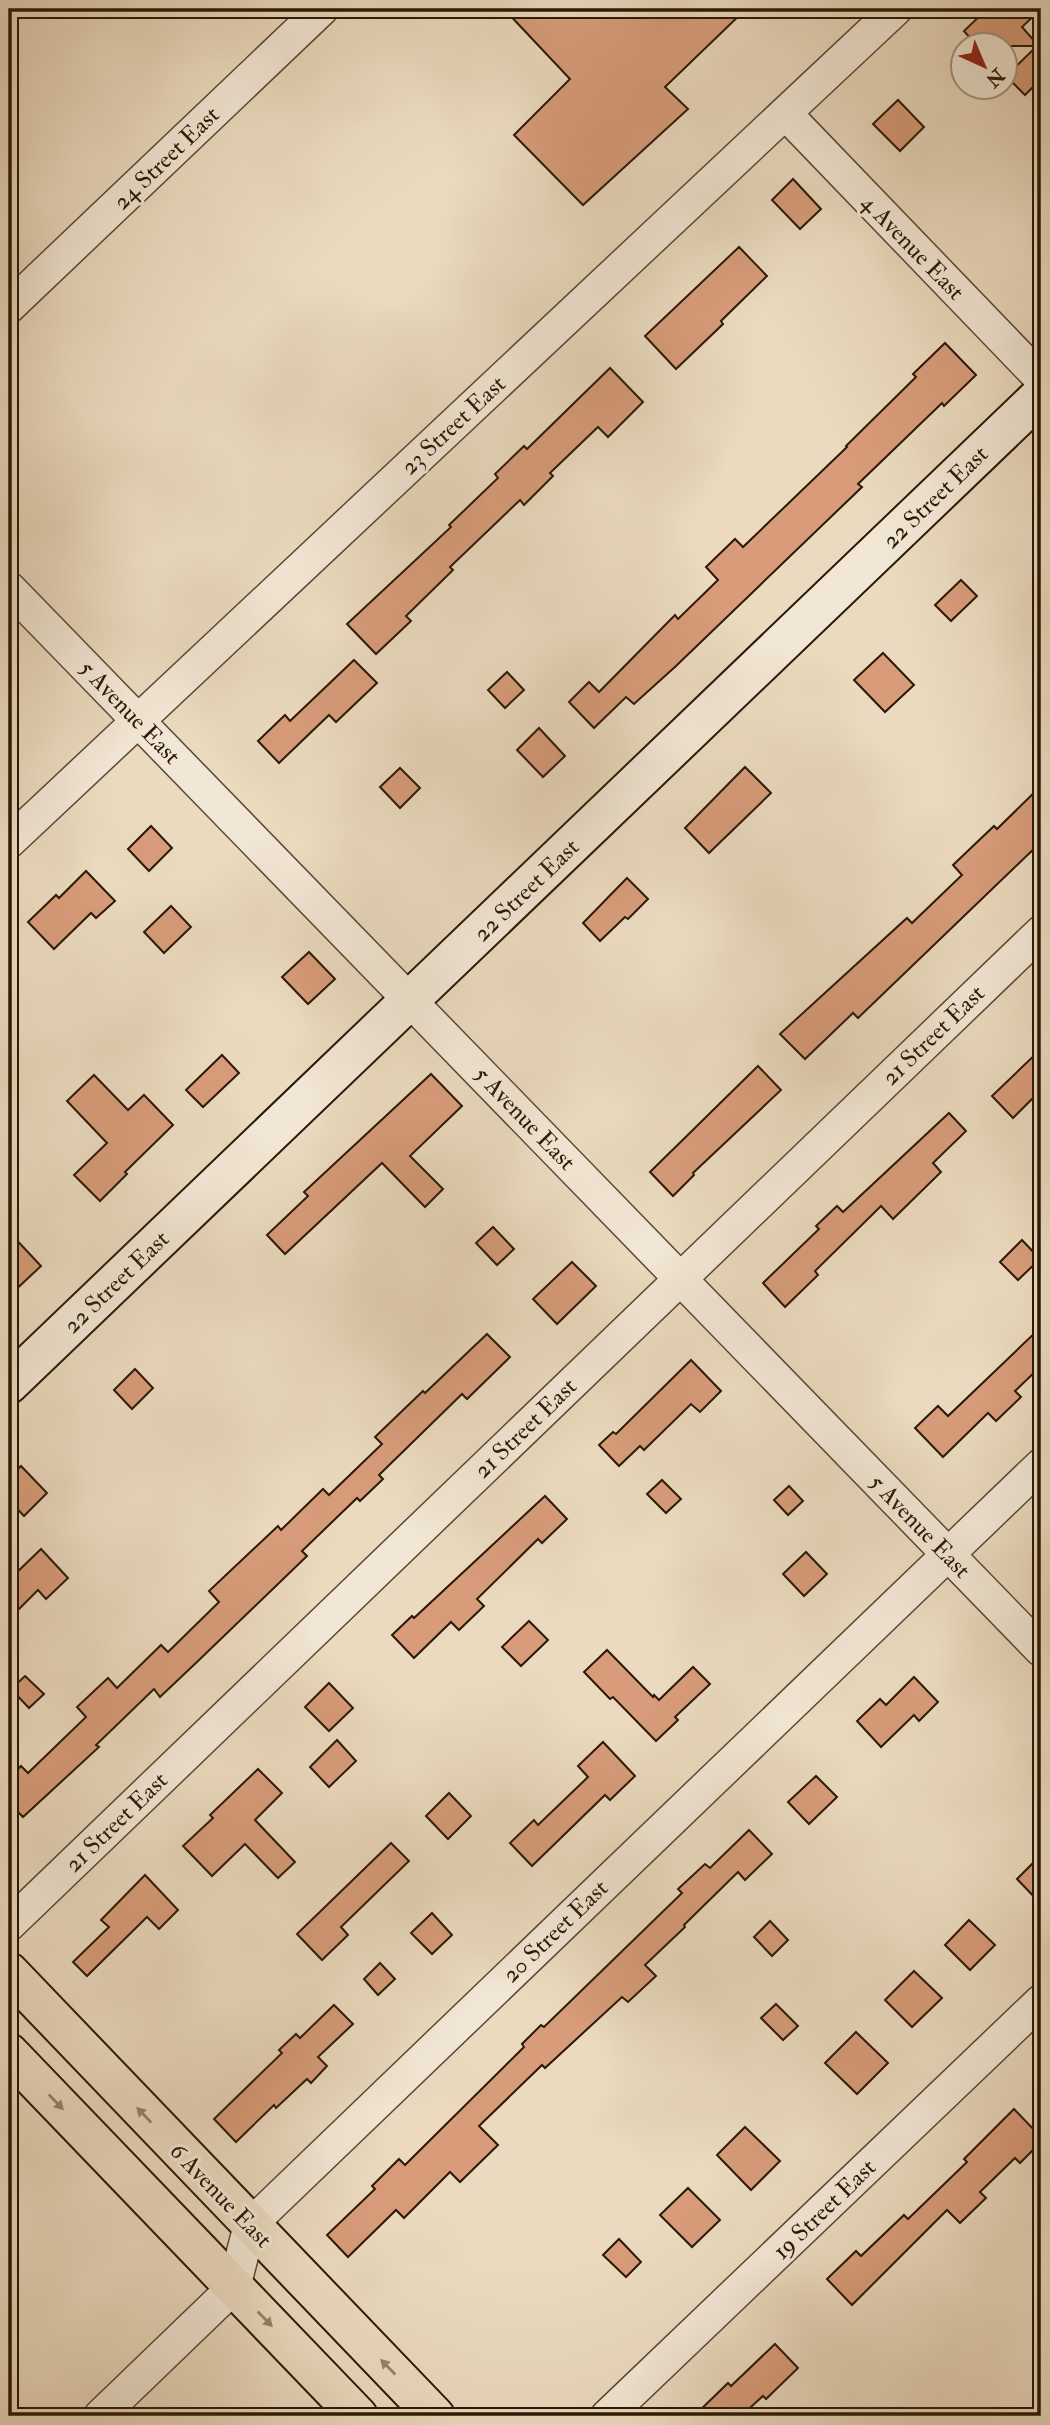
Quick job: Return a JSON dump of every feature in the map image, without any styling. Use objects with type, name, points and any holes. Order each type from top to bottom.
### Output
[{"type":"main road","name":"6 Avenue East","points":[[9,1972],[435,2416]]},
{"type":"main road","points":[[9,2053],[358,2416]]},
{"type":"street","name":"24 Street East","points":[[9,307],[323,9]]},
{"type":"street","name":"23 Street East","points":[[9,842],[897,9]]},
{"type":"street","name":"4 Avenue East","points":[[786,114],[1041,379]]},
{"type":"street","name":"22 Street East","points":[[9,1384],[1041,395]]},
{"type":"street","name":"5 Avenue East","points":[[9,588],[1041,1650]]},
{"type":"street","name":"21 Street East","points":[[9,1926],[1041,932]]},
{"type":"street","name":"20 Street East","points":[[250,2225],[1041,1465]]},
{"type":"street","name":"19 Street East","points":[[607,2416],[1041,2001]]},
{"type":"street","points":[[100,2416],[234,2287],[250,2225]]},
{"type":"building","points":[[504,9],[746,9],[665,87],[688,109],[583,205],[514,135],[570,79]]},
{"type":"building","points":[[987,9],[1041,9],[1022,27],[1038,45],[1041,42],[1041,79],[1025,95],[1018,88],[1018,64],[1037,46],[1018,46],[1018,32],[964,31]]},
{"type":"building","points":[[898,100],[924,127],[900,151],[873,124]]},
{"type":"building","points":[[793,179],[821,209],[800,229],[772,200]]},
{"type":"building","points":[[739,247],[767,276],[721,321],[723,324],[676,369],[645,336]]},
{"type":"building","points":[[945,343],[976,375],[944,406],[942,403],[858,484],[862,487],[676,666],[634,704],[626,697],[594,728],[569,702],[589,682],[599,692],[675,615],[678,619],[718,580],[706,567],[735,539],[743,547],[847,447],[916,377],[913,374]]},
{"type":"building","points":[[610,368],[643,402],[608,437],[598,427],[550,473],[553,476],[524,505],[520,500],[450,567],[453,570],[406,616],[411,621],[376,654],[347,624],[451,527],[449,525],[498,478],[495,474],[524,446],[527,449]]},
{"type":"building","points":[[961,580],[977,596],[951,621],[935,605]]},
{"type":"building","points":[[883,653],[914,685],[885,712],[854,680]]},
{"type":"building","points":[[354,660],[377,683],[336,722],[329,715],[279,763],[258,741],[285,715],[290,721]]},
{"type":"building","points":[[507,672],[524,690],[505,708],[488,690]]},
{"type":"building","points":[[539,728],[565,756],[543,777],[517,750]]},
{"type":"building","points":[[745,767],[771,793],[709,853],[685,828]]},
{"type":"building","points":[[400,768],[420,788],[400,808],[380,787]]},
{"type":"building","points":[[1041,786],[1041,842],[858,1018],[853,1013],[805,1059],[780,1034],[907,918],[912,923],[962,875],[953,865],[994,826],[997,829]]},
{"type":"building","points":[[151,826],[172,848],[149,871],[128,849]]},
{"type":"building","points":[[86,871],[115,901],[96,918],[91,913],[54,949],[28,922],[56,895],[59,898]]},
{"type":"building","points":[[627,878],[648,899],[600,941],[583,923]]},
{"type":"building","points":[[171,906],[191,927],[164,953],[144,932]]},
{"type":"building","points":[[309,952],[335,979],[308,1004],[282,977]]},
{"type":"building","points":[[1041,1049],[1041,1090],[1013,1118],[992,1096]]},
{"type":"building","points":[[222,1055],[239,1073],[203,1107],[186,1090]]},
{"type":"building","points":[[758,1066],[781,1090],[693,1173],[673,1196],[650,1172]]},
{"type":"building","points":[[431,1074],[462,1106],[410,1156],[443,1189],[425,1207],[382,1163],[285,1254],[267,1235],[308,1196],[304,1192]]},
{"type":"building","points":[[94,1075],[128,1110],[144,1095],[173,1125],[100,1201],[74,1175],[107,1143],[67,1101]]},
{"type":"building","points":[[949,1113],[966,1131],[933,1163],[941,1172],[893,1219],[881,1206],[815,1271],[818,1275],[785,1307],[763,1283],[819,1229],[816,1226],[837,1206],[843,1212]]},
{"type":"building","points":[[493,1227],[514,1249],[497,1265],[476,1243]]},
{"type":"building","points":[[9,1232],[41,1266],[9,1296]]},
{"type":"building","points":[[1022,1240],[1040,1259],[1018,1280],[1000,1262]]},
{"type":"building","points":[[572,1262],[596,1286],[557,1324],[533,1299]]},
{"type":"building","points":[[1041,1327],[1041,1366],[1015,1391],[1021,1397],[996,1421],[988,1413],[943,1457],[915,1428],[938,1406],[948,1416]]},
{"type":"building","points":[[487,1334],[510,1357],[467,1399],[462,1394],[379,1475],[383,1479],[360,1501],[357,1498],[302,1551],[307,1556],[160,1697],[154,1689],[96,1745],[99,1747],[23,1817],[9,1803],[9,1778],[21,1766],[28,1773],[86,1717],[77,1707],[108,1678],[117,1688],[161,1645],[168,1652],[219,1602],[209,1591],[278,1526],[281,1530],[323,1489],[329,1495],[382,1444],[375,1437]]},
{"type":"building","points":[[691,1360],[721,1391],[700,1412],[691,1404],[644,1450],[640,1446],[619,1466],[599,1445],[613,1432],[616,1434]]},
{"type":"building","points":[[135,1369],[153,1388],[132,1409],[114,1390]]},
{"type":"building","points":[[21,1466],[47,1493],[24,1516],[9,1500],[9,1478]]},
{"type":"building","points":[[662,1480],[681,1499],[666,1513],[647,1494]]},
{"type":"building","points":[[789,1486],[803,1501],[788,1515],[774,1500]]},
{"type":"building","points":[[545,1496],[567,1519],[542,1543],[538,1539],[477,1599],[484,1606],[459,1630],[451,1622],[414,1658],[392,1635],[412,1616],[414,1618]]},
{"type":"building","points":[[41,1549],[68,1578],[46,1599],[38,1590],[9,1619],[9,1580]]},
{"type":"building","points":[[806,1552],[827,1574],[804,1596],[783,1574]]},
{"type":"building","points":[[529,1621],[548,1640],[521,1666],[502,1647]]},
{"type":"building","points":[[607,1650],[659,1700],[693,1667],[710,1684],[675,1717],[678,1720],[656,1741],[584,1672]]},
{"type":"building","points":[[25,1676],[44,1694],[29,1708],[11,1689]]},
{"type":"building","points":[[914,1677],[938,1702],[919,1721],[914,1715],[881,1747],[857,1721],[880,1699],[886,1705]]},
{"type":"building","points":[[329,1683],[353,1708],[329,1731],[305,1707]]},
{"type":"building","points":[[337,1740],[356,1761],[329,1787],[310,1767]]},
{"type":"building","points":[[603,1742],[635,1776],[610,1800],[605,1795],[532,1866],[510,1843],[534,1820],[538,1825],[588,1777],[578,1766]]},
{"type":"building","points":[[258,1769],[282,1793],[255,1820],[295,1862],[278,1878],[245,1844],[212,1876],[183,1846],[213,1818],[210,1815]]},
{"type":"building","points":[[816,1776],[837,1797],[809,1824],[788,1802]]},
{"type":"building","points":[[449,1793],[471,1816],[448,1839],[426,1816]]},
{"type":"building","points":[[749,1830],[772,1854],[745,1880],[738,1872],[645,1965],[656,1976],[628,2002],[622,1997],[545,2068],[542,2065],[479,2126],[498,2145],[460,2182],[450,2172],[404,2218],[396,2210],[348,2257],[327,2235],[375,2189],[372,2186],[399,2159],[405,2165],[524,2047],[522,2044],[541,2025],[544,2027],[682,1893],[678,1889],[705,1864],[710,1868]]},
{"type":"building","points":[[391,1843],[409,1861],[341,1927],[348,1935],[322,1960],[297,1934]]},
{"type":"building","points":[[1041,1855],[1041,1904],[1017,1879]]},
{"type":"building","points":[[145,1875],[178,1910],[159,1929],[147,1917],[87,1976],[73,1962],[109,1927],[101,1920]]},
{"type":"building","points":[[432,1913],[452,1935],[432,1954],[411,1933]]},
{"type":"building","points":[[969,1920],[995,1945],[970,1970],[945,1945]]},
{"type":"building","points":[[770,1921],[788,1940],[772,1956],[754,1937]]},
{"type":"building","points":[[380,1963],[395,1979],[378,1995],[364,1979]]},
{"type":"building","points":[[914,1971],[942,1998],[912,2027],[885,2000]]},
{"type":"building","points":[[776,2004],[798,2026],[783,2040],[761,2018]]},
{"type":"building","points":[[334,2005],[353,2024],[318,2057],[327,2066],[311,2083],[307,2079],[276,2108],[274,2105],[236,2142],[214,2119],[282,2053],[279,2050],[296,2034],[300,2038]]},
{"type":"building","points":[[856,2032],[888,2063],[857,2094],[825,2063]]},
{"type":"building","points":[[1014,2109],[1041,2137],[1041,2142],[1020,2163],[1015,2158],[980,2192],[986,2198],[960,2223],[947,2210],[852,2305],[827,2279],[856,2251],[861,2256],[904,2215],[908,2219],[967,2162],[964,2159]]},
{"type":"building","points":[[745,2127],[780,2161],[751,2190],[717,2155]]},
{"type":"building","points":[[688,2188],[720,2220],[692,2247],[660,2215]]},
{"type":"building","points":[[619,2239],[641,2262],[626,2277],[603,2255]]},
{"type":"building","points":[[775,2344],[798,2368],[766,2399],[763,2396],[741,2416],[694,2416],[728,2383],[731,2386]]}]
